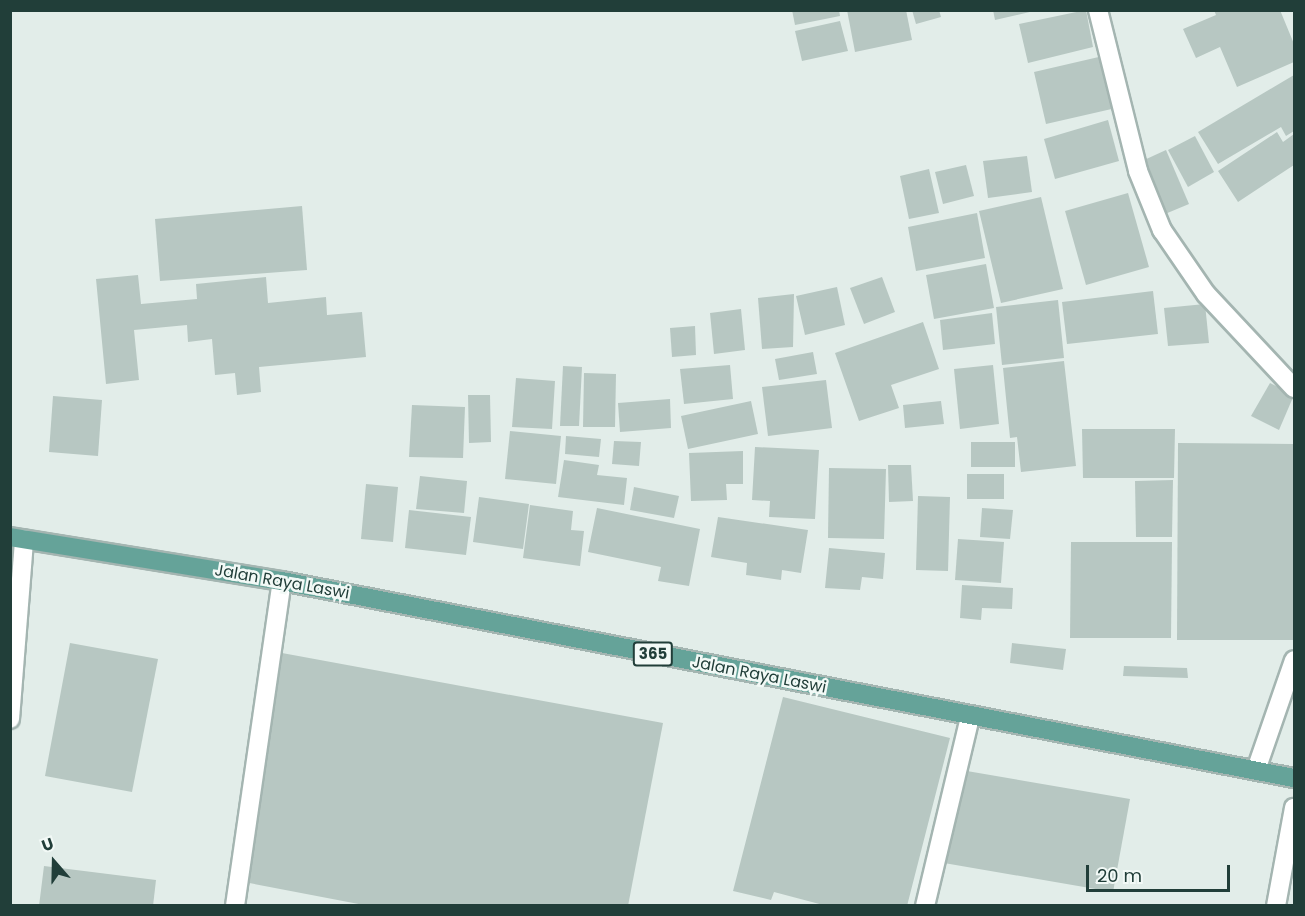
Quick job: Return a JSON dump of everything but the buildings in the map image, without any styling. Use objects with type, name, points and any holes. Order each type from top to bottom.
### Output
[{"type":"main road","name":"Jalan Raya Laswi","points":[[17,538],[282,580],[970,717],[1294,778]]},
{"type":"street","points":[[1098,10],[1138,171],[1162,230],[1206,294],[1294,388]]},
{"type":"street","points":[[10,719],[17,538]]},
{"type":"street","points":[[235,906],[282,580]]},
{"type":"street","points":[[1256,770],[1294,660]]},
{"type":"street","points":[[925,906],[970,717]]},
{"type":"street","points":[[1276,906],[1294,808]]}]
